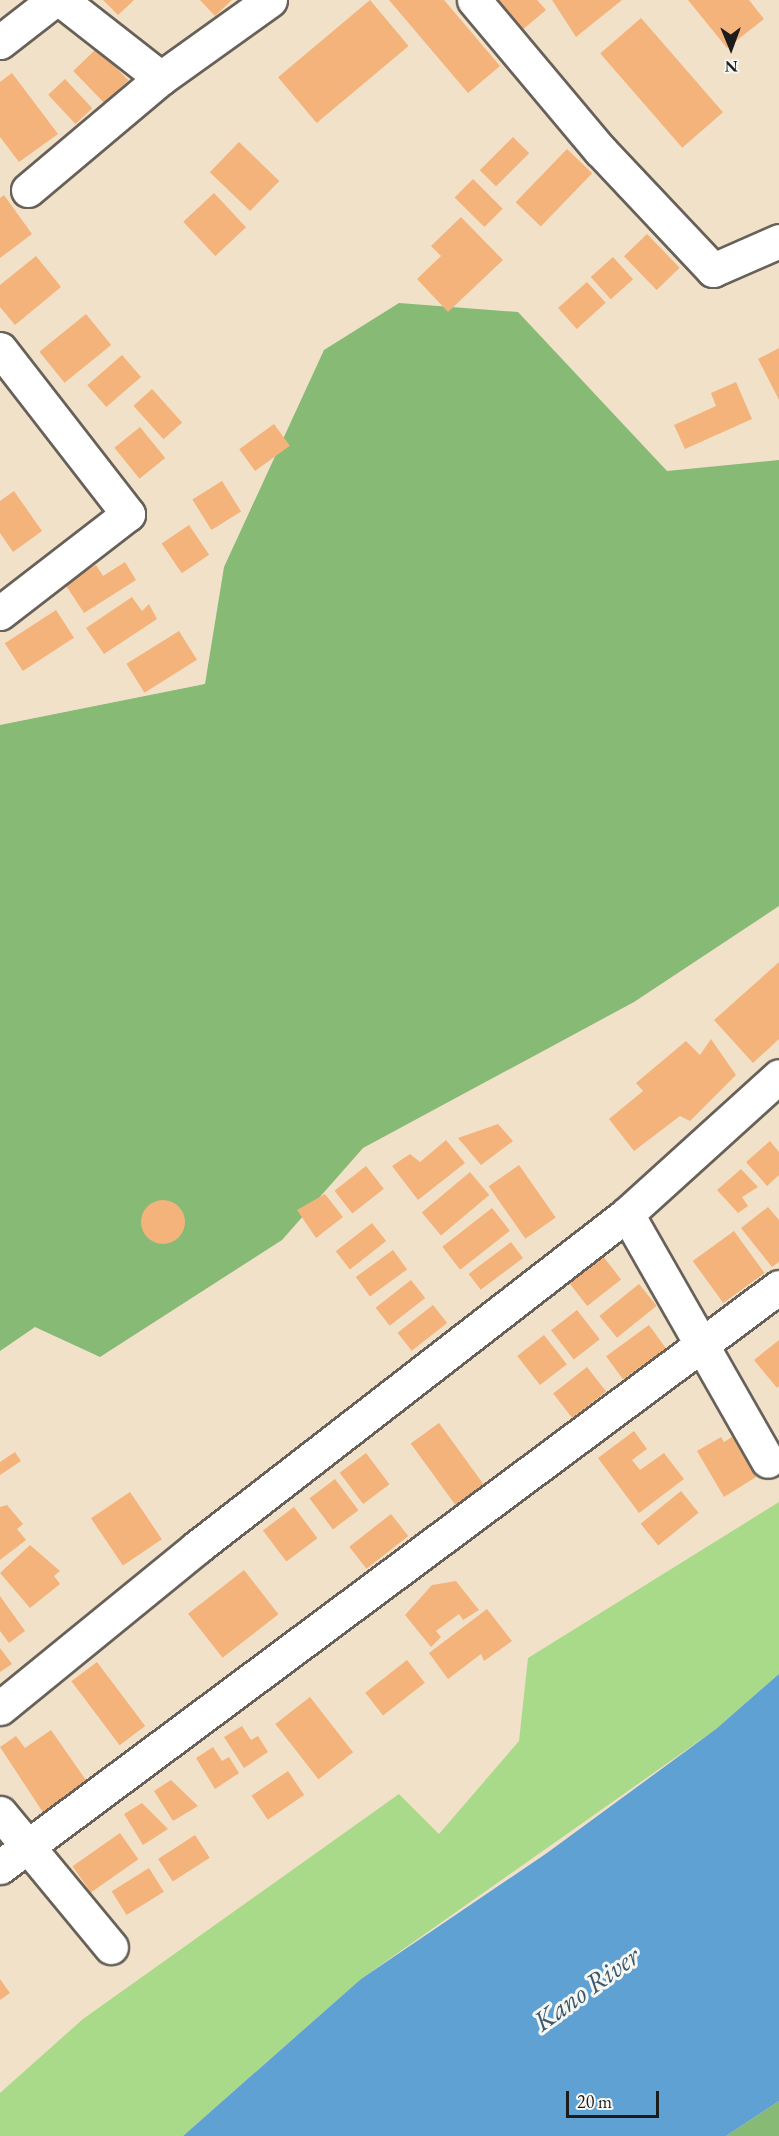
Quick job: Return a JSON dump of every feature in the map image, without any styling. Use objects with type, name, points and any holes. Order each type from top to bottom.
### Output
[{"type":"street","points":[[0,42],[54,0]]},
{"type":"street","points":[[61,0],[162,78]]},
{"type":"street","points":[[28,190],[162,78],[270,0]]},
{"type":"street","points":[[474,0],[600,150],[713,270],[779,241]]},
{"type":"street","points":[[0,349],[128,513],[0,613]]},
{"type":"street","points":[[0,1708],[196,1548],[627,1214],[779,1076]]},
{"type":"street","points":[[627,1214],[768,1461]]},
{"type":"street","points":[[14,1858],[779,1287]]},
{"type":"street","points":[[0,1813],[14,1858],[111,1947]]},
{"type":"green space","points":[[399,303],[518,312],[667,471],[779,460],[779,906],[634,1002],[363,1148],[282,1240],[100,1357],[35,1327],[0,1351],[0,725],[205,684],[224,567],[324,350]]},
{"type":"green space","points":[[779,1502],[779,1674],[716,1729],[361,1979],[183,2136],[0,2136],[0,2093],[83,2019],[399,1794],[439,1834],[519,1741],[528,1658]]},
{"type":"green space","points":[[779,2101],[779,2136],[726,2136]]},
{"type":"water","name":"Kano River","points":[[779,1674],[779,2101],[726,2136],[183,2136],[361,1979],[547,1853],[716,1729]]},
{"type":"building","points":[[103,0],[134,0],[118,15]]},
{"type":"building","points":[[200,0],[232,0],[215,16]]},
{"type":"building","points":[[370,0],[409,46],[317,123],[278,77]]},
{"type":"building","points":[[389,0],[444,0],[500,66],[468,93]]},
{"type":"building","points":[[495,0],[537,0],[546,10],[521,31]]},
{"type":"building","points":[[552,0],[622,0],[576,37]]},
{"type":"building","points":[[688,0],[749,0],[764,19],[727,48]]},
{"type":"building","points":[[641,18],[723,112],[682,148],[600,53]]},
{"type":"building","points":[[97,48],[128,80],[105,103],[73,71]]},
{"type":"building","points":[[12,73],[58,134],[19,162],[0,137],[0,82]]},
{"type":"building","points":[[65,79],[92,108],[75,124],[48,95]]},
{"type":"building","points":[[513,137],[529,153],[496,186],[480,170]]},
{"type":"building","points":[[239,142],[279,181],[250,211],[210,172]]},
{"type":"building","points":[[567,149],[592,173],[541,227],[516,202]]},
{"type":"building","points":[[473,179],[503,209],[484,227],[455,197]]},
{"type":"building","points":[[214,193],[246,227],[215,256],[183,222]]},
{"type":"building","points":[[4,195],[32,234],[0,258],[0,198]]},
{"type":"building","points":[[461,217],[503,260],[448,312],[417,279],[441,256],[431,246]]},
{"type":"building","points":[[647,234],[680,268],[657,290],[624,256]]},
{"type":"building","points":[[36,256],[61,287],[15,325],[0,307],[0,285]]},
{"type":"building","points":[[613,257],[633,279],[611,299],[591,277]]},
{"type":"building","points":[[587,282],[606,303],[577,329],[558,308]]},
{"type":"building","points":[[86,314],[111,345],[65,383],[39,352]]},
{"type":"building","points":[[779,348],[779,400],[758,359]]},
{"type":"building","points":[[122,355],[141,377],[106,407],[87,385]]},
{"type":"building","points":[[736,382],[752,419],[685,449],[674,425],[716,406],[711,393]]},
{"type":"building","points":[[152,389],[182,422],[164,439],[133,406]]},
{"type":"building","points":[[274,424],[290,446],[255,471],[239,449]]},
{"type":"building","points":[[140,427],[165,458],[140,479],[114,448]]},
{"type":"building","points":[[222,481],[241,512],[211,530],[192,500]]},
{"type":"building","points":[[14,491],[42,531],[13,552],[0,533],[0,501]]},
{"type":"building","points":[[189,525],[209,555],[182,573],[162,543]]},
{"type":"building","points":[[125,562],[136,580],[84,613],[65,584],[96,565],[103,576]]},
{"type":"building","points":[[132,597],[142,611],[149,604],[157,619],[104,654],[86,628]]},
{"type":"building","points":[[56,610],[74,638],[23,671],[5,643]]},
{"type":"building","points":[[179,631],[197,660],[144,693],[126,664]]},
{"type":"building","points":[[779,962],[779,1039],[753,1063],[714,1020]]},
{"type":"building","points":[[711,1039],[736,1075],[690,1121],[680,1116],[634,1151],[609,1119],[643,1091],[636,1083],[686,1041],[700,1055]]},
{"type":"building","points":[[498,1124],[513,1141],[481,1165],[458,1138]]},
{"type":"building","points":[[446,1140],[465,1163],[418,1200],[392,1166],[410,1154],[420,1162]]},
{"type":"building","points":[[770,1141],[779,1152],[779,1175],[767,1186],[746,1162]]},
{"type":"building","points":[[519,1165],[556,1217],[525,1239],[489,1186]]},
{"type":"building","points":[[366,1166],[384,1189],[352,1213],[334,1191]]},
{"type":"building","points":[[741,1169],[758,1187],[742,1197],[748,1206],[738,1213],[717,1190]]},
{"type":"building","points":[[470,1172],[489,1195],[441,1235],[422,1212]]},
{"type":"building","points":[[325,1194],[343,1217],[316,1238],[297,1210]]},
{"type":"building","points":[[163,1200],[178,1207],[185,1222],[178,1237],[163,1244],[148,1237],[141,1222],[148,1207]]},
{"type":"building","points":[[768,1207],[779,1220],[779,1262],[772,1267],[741,1228]]},
{"type":"building","points":[[492,1208],[510,1231],[460,1270],[442,1247]]},
{"type":"building","points":[[372,1223],[386,1241],[350,1269],[336,1251]]},
{"type":"building","points":[[734,1231],[765,1273],[723,1303],[693,1261]]},
{"type":"building","points":[[511,1242],[523,1258],[481,1290],[469,1274]]},
{"type":"building","points":[[393,1250],[407,1269],[370,1296],[356,1277]]},
{"type":"building","points":[[602,1255],[621,1279],[587,1306],[568,1281]]},
{"type":"building","points":[[411,1280],[425,1298],[390,1326],[376,1308]]},
{"type":"building","points":[[639,1284],[657,1306],[617,1338],[599,1316]]},
{"type":"building","points":[[433,1305],[447,1323],[412,1351],[398,1333]]},
{"type":"building","points":[[577,1310],[600,1339],[574,1359],[551,1330]]},
{"type":"building","points":[[649,1325],[666,1348],[623,1380],[606,1356]]},
{"type":"building","points":[[544,1335],[567,1364],[540,1385],[517,1356]]},
{"type":"building","points":[[779,1340],[779,1386],[777,1388],[754,1360]]},
{"type":"building","points":[[587,1367],[606,1391],[572,1418],[553,1393]]},
{"type":"building","points":[[439,1423],[484,1485],[456,1506],[411,1444]]},
{"type":"building","points":[[634,1431],[647,1449],[632,1460],[640,1470],[664,1453],[684,1479],[639,1513],[598,1458]]},
{"type":"building","points":[[721,1437],[724,1442],[732,1437],[756,1477],[724,1497],[697,1451]]},
{"type":"building","points":[[15,1452],[21,1461],[0,1475],[0,1462]]},
{"type":"building","points":[[366,1453],[389,1484],[363,1504],[340,1473]]},
{"type":"building","points":[[335,1479],[358,1510],[333,1529],[309,1498]]},
{"type":"building","points":[[681,1491],[699,1513],[658,1545],[641,1524]]},
{"type":"building","points":[[130,1492],[162,1539],[123,1566],[91,1518]]},
{"type":"building","points":[[7,1505],[23,1524],[17,1529],[26,1540],[0,1560],[0,1507]]},
{"type":"building","points":[[294,1507],[317,1538],[286,1562],[263,1530]]},
{"type":"building","points":[[391,1514],[408,1536],[366,1569],[349,1547]]},
{"type":"building","points":[[30,1545],[60,1571],[54,1576],[60,1584],[30,1608],[0,1573]]},
{"type":"building","points":[[244,1570],[278,1614],[223,1658],[188,1614]]},
{"type":"building","points":[[456,1581],[479,1610],[463,1620],[459,1614],[436,1631],[441,1637],[431,1647],[405,1615],[432,1585]]},
{"type":"building","points":[[0,1596],[25,1631],[9,1643],[0,1631]]},
{"type":"building","points":[[487,1609],[512,1641],[484,1661],[481,1654],[448,1679],[429,1653]]},
{"type":"building","points":[[0,1648],[12,1664],[0,1672]]},
{"type":"building","points":[[407,1660],[425,1683],[383,1715],[365,1693]]},
{"type":"building","points":[[97,1662],[145,1726],[120,1745],[71,1681]]},
{"type":"building","points":[[310,1697],[353,1752],[318,1779],[275,1724]]},
{"type":"building","points":[[242,1726],[251,1740],[258,1736],[268,1752],[244,1768],[224,1737]]},
{"type":"building","points":[[51,1730],[88,1783],[44,1814],[0,1747],[16,1736],[25,1748]]},
{"type":"building","points":[[213,1747],[222,1761],[229,1757],[239,1773],[215,1789],[196,1758]]},
{"type":"building","points":[[288,1771],[304,1795],[268,1820],[252,1796]]},
{"type":"building","points":[[171,1780],[198,1806],[173,1821],[154,1791]]},
{"type":"building","points":[[142,1803],[168,1829],[143,1845],[124,1814]]},
{"type":"building","points":[[120,1833],[138,1859],[91,1892],[72,1866]]},
{"type":"building","points":[[195,1835],[210,1858],[173,1882],[158,1859]]},
{"type":"building","points":[[149,1868],[164,1892],[127,1915],[112,1891]]},
{"type":"building","points":[[0,1979],[10,1993],[0,2000]]}]
